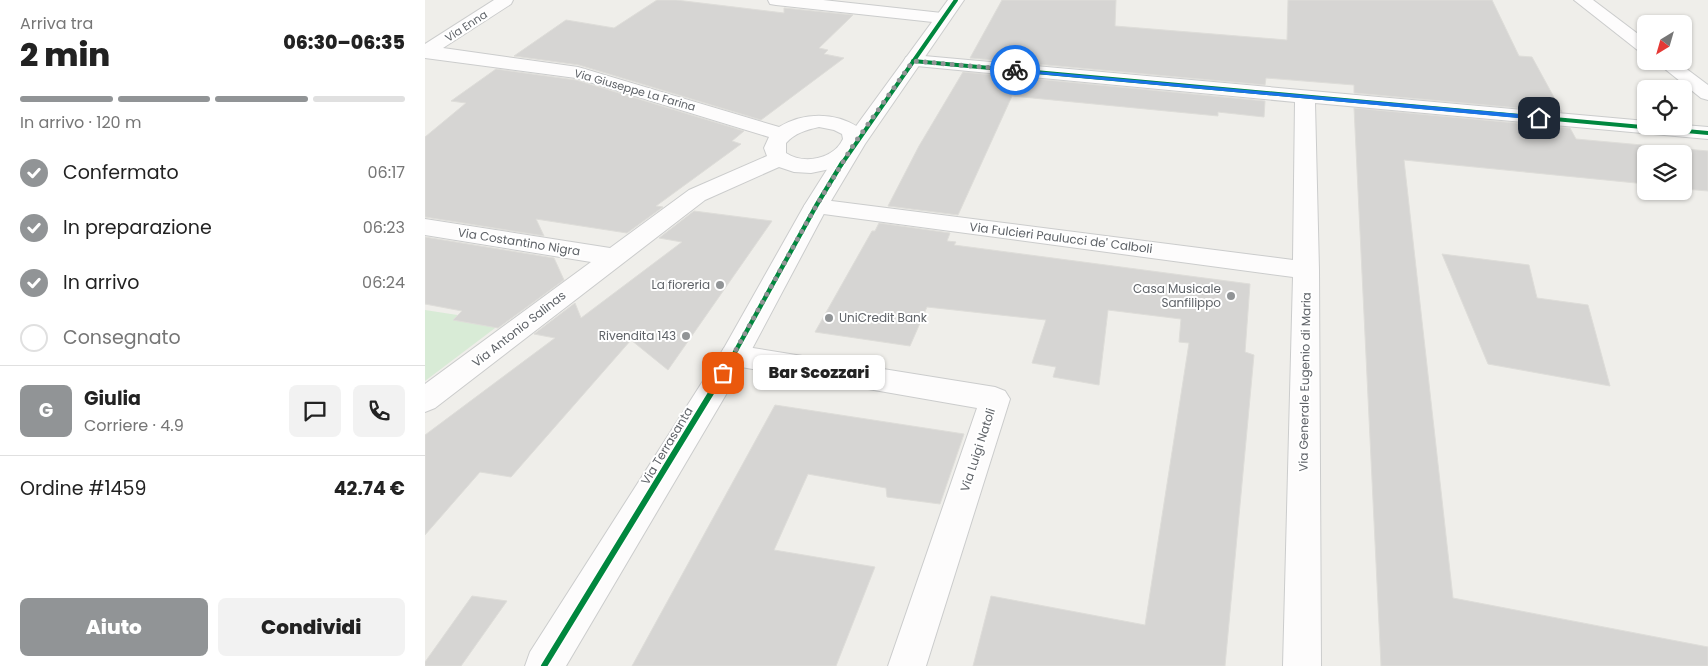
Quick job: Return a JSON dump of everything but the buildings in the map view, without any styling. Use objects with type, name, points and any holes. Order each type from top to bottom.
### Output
[{"type":"street","name":"Via Enna","points":[[425,52],[505,0]]},
{"type":"street","points":[[776,0],[942,18]]},
{"type":"street","points":[[854,144],[855,136],[851,130],[831,122],[805,123],[782,134],[773,146],[774,153],[779,159],[787,164],[799,166],[827,163],[849,152],[956,0]]},
{"type":"street","points":[[1582,0],[1637,41]]},
{"type":"street","name":"Via Giuseppe La Farina","points":[[425,52],[578,73],[782,134]]},
{"type":"street","points":[[913,61],[1708,133]]},
{"type":"street","points":[[1676,70],[1708,94]]},
{"type":"street","name":"Via Generale Eugenio di Maria","points":[[1302,666],[1307,270],[1305,97]]},
{"type":"street","name":"Via Terrasanta","points":[[544,666],[733,356],[816,206],[854,144]]},
{"type":"street","name":"Via Antonio Salinas","points":[[425,400],[697,195],[779,159]]},
{"type":"street","name":"Via Fulcieri Paulucci de' Calboli","points":[[816,206],[1307,270]]},
{"type":"street","name":"Via Costantino Nigra","points":[[425,227],[613,257]]},
{"type":"street","name":"Via Luigi Natoli","points":[[733,356],[995,399],[907,666]]},
{"type":"green space","points":[[425,310],[503,322],[425,381]]},
{"type":"cycle path","points":[[544,666],[734,356],[816,206],[854,144],[956,0]]},
{"type":"cycle path","points":[[913,61],[1708,133]]},
{"type":"way so far","points":[[723,373],[816,206],[854,144],[913,61],[1015,70]]},
{"type":"place","name":"La fioreria","points":[[720,285]]},
{"type":"place","name":"Casa Musicale Sanfilippo","points":[[1231,296]]},
{"type":"place","name":"UniCredit Bank","points":[[829,318]]},
{"type":"place","name":"Rivendita 143","points":[[686,336]]},
{"type":"place","name":"Bar Scozzari","points":[[723,373]]},
{"type":"route","points":[[1015,70],[1539,118]]}]
